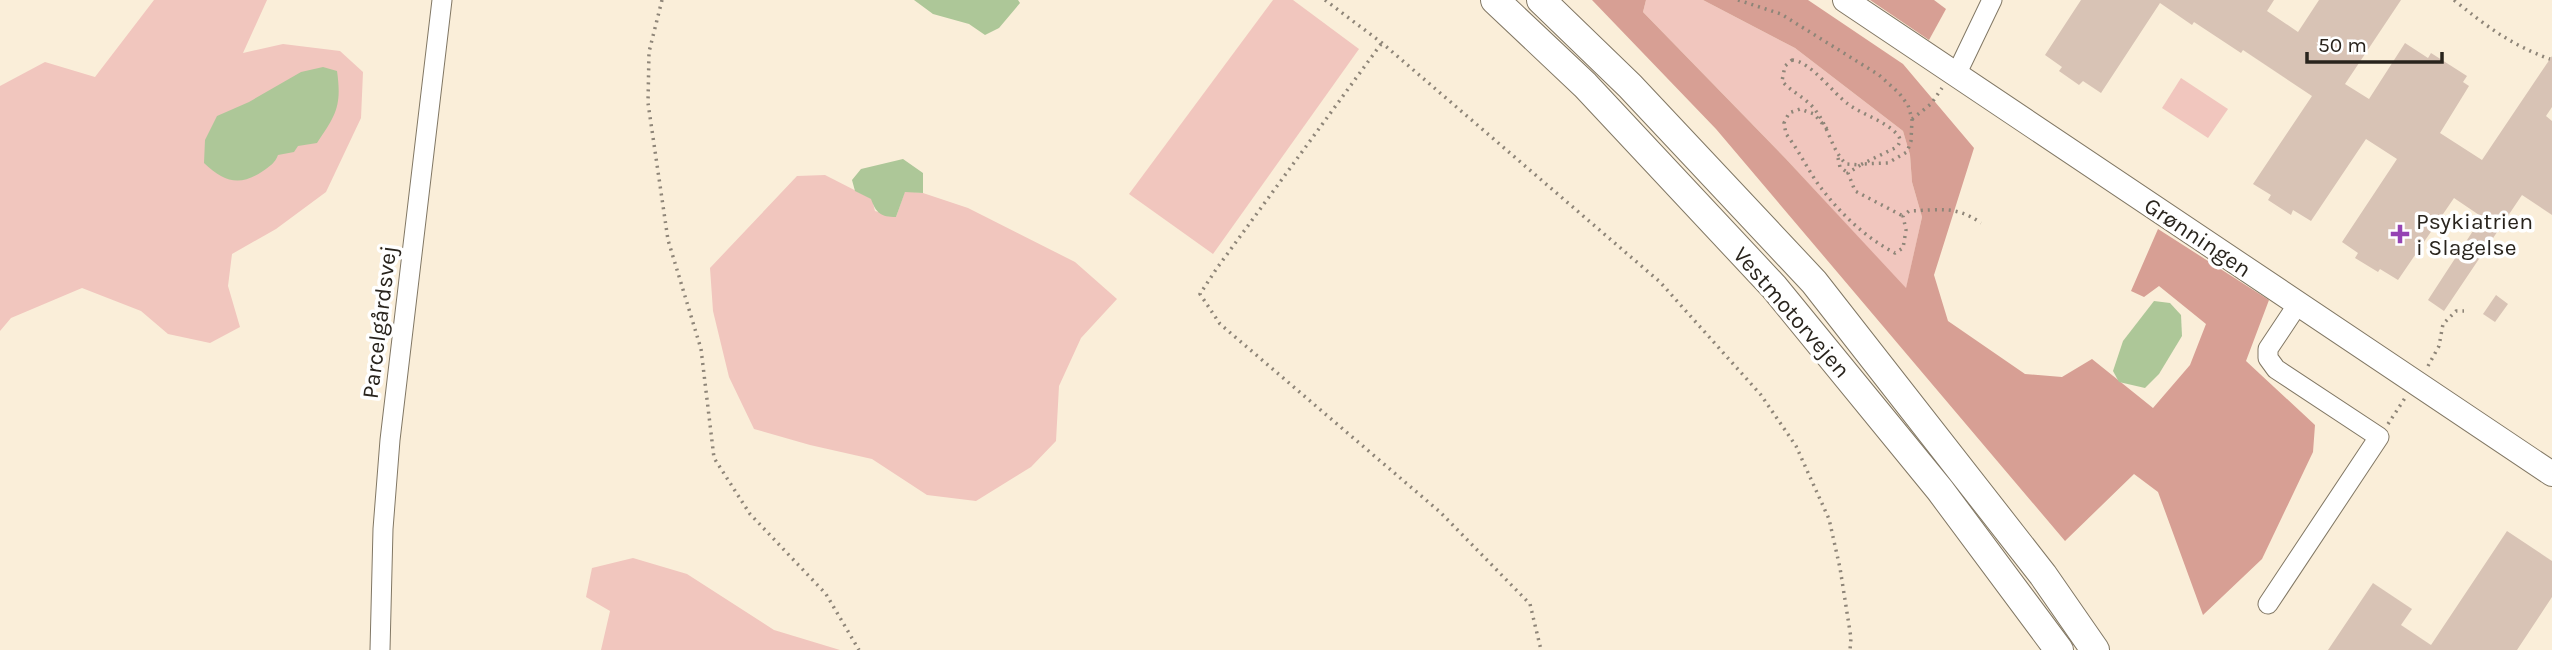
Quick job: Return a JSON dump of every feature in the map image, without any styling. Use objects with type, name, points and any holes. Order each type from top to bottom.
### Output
[{"type":"highway","name":"Vestmotorvejen","points":[[1495,0],[1585,85],[1774,287],[1940,490],[2059,650]]},
{"type":"highway","name":"Vestmotorvejen","points":[[1541,0],[1630,86],[1814,282],[2043,575],[2095,650]]},
{"type":"highway","points":[[2043,575],[2069,586],[2114,650]]},
{"type":"main road","name":"Grønningen","points":[[1845,0],[1950,80],[2416,381],[2552,474]]},
{"type":"street","name":"Parcelgårdsvej","points":[[380,650],[383,529],[390,440],[442,0]]},
{"type":"street","points":[[1950,80],[1992,0]]},
{"type":"street","points":[[2268,604],[2379,437],[2276,369],[2270,362],[2268,349],[2298,304]]},
{"type":"path","points":[[662,0],[649,52],[649,103],[668,240],[701,349],[714,458],[750,514],[826,594],[859,650]]},
{"type":"path","points":[[1325,0],[1381,43],[1660,282],[1761,395],[1796,446],[1829,519],[1840,568],[1851,638],[1850,650]]},
{"type":"path","points":[[1738,0],[1781,14],[1879,75],[1908,104],[1912,119],[1911,141],[1907,152],[1888,163],[1850,166],[1838,156]]},
{"type":"path","points":[[2454,0],[2488,28],[2521,49],[2550,59]]},
{"type":"path","points":[[1381,43],[1200,294],[1220,324],[1440,512],[1530,604],[1541,650]]},
{"type":"path","points":[[1848,173],[1897,147],[1900,142],[1899,135],[1849,104],[1804,64],[1797,60],[1788,62],[1782,72],[1784,85],[1806,100],[1827,129],[1840,167],[1848,173],[1855,191],[1903,216]]},
{"type":"path","points":[[1912,119],[1931,104],[1950,80]]},
{"type":"path","points":[[1827,129],[1814,114],[1800,109],[1789,113],[1784,123],[1786,134],[1833,202],[1865,234],[1895,253],[1903,248],[1906,230],[1903,216]]},
{"type":"path","points":[[1903,216],[1909,211],[1956,210],[1966,212],[1981,223]]},
{"type":"path","points":[[2379,437],[2435,355],[2443,324],[2456,311],[2464,311]]},
{"type":"shaded area","points":[[154,0],[267,0],[243,53],[283,44],[340,51],[363,72],[361,118],[326,192],[276,229],[232,254],[228,286],[240,327],[210,343],[168,334],[141,311],[82,288],[11,318],[0,331],[0,86],[45,62],[95,77]]},
{"type":"shaded area","points":[[914,0],[1018,0],[1020,3],[999,28],[985,35],[969,24],[933,14]]},
{"type":"shaded area","points":[[1273,0],[1293,0],[1359,49],[1213,254],[1129,194]]},
{"type":"shaded area","points":[[1592,0],[1646,0],[1643,12],[1786,159],[1906,288],[1922,217],[1912,182],[1910,155],[1903,131],[1795,48],[1703,0],[1808,0],[1903,64],[1974,148],[1934,275],[1948,321],[2025,374],[2062,377],[2092,359],[2153,408],[2190,365],[2206,324],[2159,286],[2144,297],[2131,291],[2158,229],[2269,300],[2246,361],[2315,425],[2313,452],[2262,559],[2203,615],[2158,492],[2134,474],[2065,541],[1716,129]]},
{"type":"shaded area","points":[[1646,0],[1703,0],[1795,48],[1903,131],[1910,155],[1912,182],[1922,217],[1906,289],[1786,159],[1643,12]]},
{"type":"shaded area","points":[[1870,0],[1934,0],[1946,9],[1929,40]]},
{"type":"shaded area","points":[[323,67],[337,71],[339,93],[333,117],[317,143],[298,146],[294,152],[278,155],[263,171],[239,181],[218,175],[204,163],[205,140],[217,116],[249,102],[301,72]]},
{"type":"shaded area","points":[[2181,78],[2228,109],[2208,138],[2162,108]]},
{"type":"shaded area","points":[[903,159],[923,173],[923,193],[905,192],[896,217],[886,216],[877,211],[871,199],[855,191],[852,180],[861,169]]},
{"type":"shaded area","points":[[825,175],[872,199],[875,211],[896,217],[905,191],[923,193],[968,208],[1075,262],[1117,299],[1081,338],[1059,386],[1056,441],[1031,467],[976,501],[927,495],[872,459],[754,429],[729,377],[713,311],[710,268],[797,176]]},
{"type":"shaded area","points":[[2154,301],[2170,303],[2181,315],[2182,336],[2159,374],[2145,388],[2119,382],[2113,371],[2123,341]]},
{"type":"shaded area","points":[[633,558],[687,574],[774,630],[840,650],[601,650],[610,611],[586,597],[592,568]]},
{"type":"building","points":[[2081,0],[2274,0],[2267,11],[2298,32],[2319,0],[2401,0],[2345,84],[2369,99],[2405,43],[2428,58],[2431,53],[2467,76],[2463,82],[2469,86],[2440,133],[2482,160],[2552,56],[2552,107],[2546,116],[2552,121],[2552,215],[2522,195],[2444,311],[2428,300],[2482,217],[2454,198],[2398,280],[2380,269],[2378,272],[2355,258],[2358,253],[2342,242],[2397,159],[2366,139],[2311,221],[2293,210],[2291,215],[2268,200],[2271,195],[2253,184],[2312,96],[2243,50],[2241,53],[2160,3],[2101,93],[2083,81],[2079,85],[2059,71],[2062,67],[2045,55]]},
{"type":"building","points":[[2496,295],[2508,304],[2495,322],[2483,314]]},
{"type":"building","points":[[2507,531],[2552,561],[2552,597],[2517,650],[2328,650],[2373,583],[2412,609],[2401,625],[2431,645]]},
{"type":"place","name":"Psykiatrien i Slagelse","points":[[2400,234]]}]
